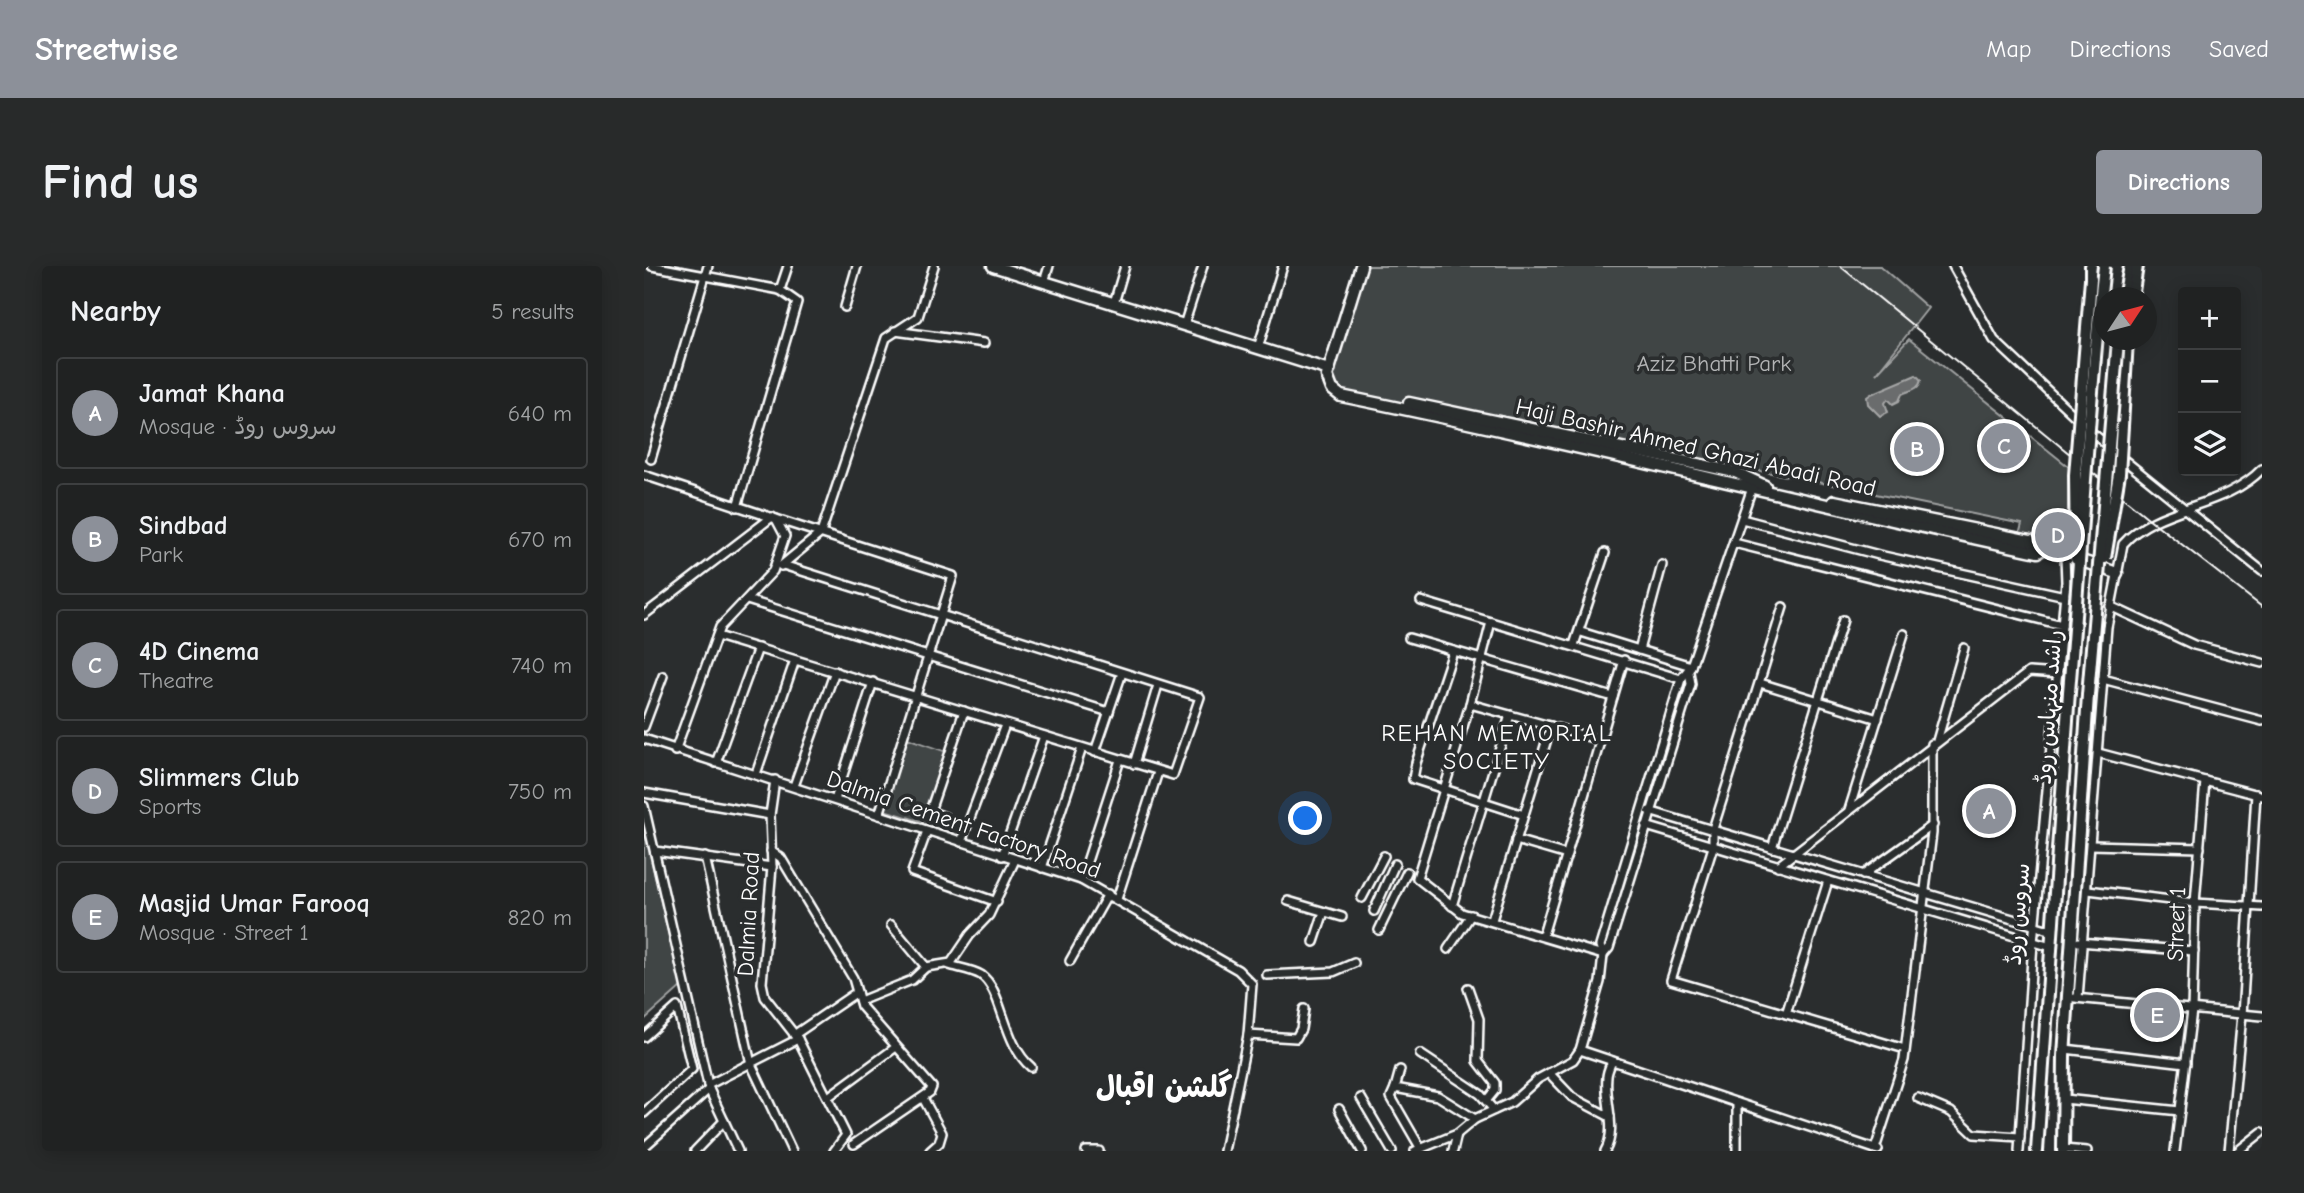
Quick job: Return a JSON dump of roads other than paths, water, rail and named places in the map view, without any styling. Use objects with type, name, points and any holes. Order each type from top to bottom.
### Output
[{"type":"main road","points":[[2079,579],[2075,548],[2075,475],[2091,266]]},
{"type":"main road","name":"راشد منہاس روڈ","points":[[2037,1151],[2093,363],[2104,266]]},
{"type":"main road","points":[[2126,287],[2130,266]]},
{"type":"main road","points":[[2134,287],[2137,266]]},
{"type":"main road","name":"راشد منہاس روڈ","points":[[2063,1150],[2065,1049],[2073,998],[2077,942],[2088,695],[2117,350]]},
{"type":"main road","points":[[2097,597],[2119,474],[2126,350]]},
{"type":"street","points":[[652,266],[780,290],[797,302],[737,506]]},
{"type":"street","points":[[651,459],[708,266]]},
{"type":"street","points":[[780,290],[788,266]]},
{"type":"street","points":[[845,307],[857,266]]},
{"type":"street","points":[[675,751],[720,627],[773,571],[821,533],[886,338],[918,317],[933,266]]},
{"type":"street","points":[[993,266],[1329,370],[1361,266]]},
{"type":"street","points":[[1044,282],[1049,266]]},
{"type":"street","points":[[1114,303],[1125,266]]},
{"type":"street","points":[[1184,325],[1203,266]]},
{"type":"street","points":[[1258,348],[1283,266]]},
{"type":"street","points":[[1953,266],[1994,340],[2095,436],[2262,571]]},
{"type":"street","points":[[894,331],[984,343]]},
{"type":"street","name":"Haji Bashir Ahmed Ghazi Abadi Road","points":[[1329,370],[1327,376],[1337,392],[2038,552],[2045,548],[2117,573]]},
{"type":"street","points":[[2194,951],[2077,942],[2088,890],[2110,606],[2127,540],[2145,527],[2231,494],[2262,469]]},
{"type":"street","points":[[644,475],[953,576],[879,815]]},
{"type":"street","points":[[2255,476],[2262,484]]},
{"type":"street","points":[[1400,1070],[1391,1097],[1418,1150],[1457,1134],[1475,1119],[1511,1102],[1549,1073],[1573,1060],[1580,1050],[1601,982],[1604,955],[1609,948],[1649,827],[1690,684],[1690,669],[1753,485]]},
{"type":"street","points":[[773,571],[785,536],[774,518]]},
{"type":"street","points":[[644,615],[774,518]]},
{"type":"street","points":[[1742,519],[1879,555],[2065,596]]},
{"type":"street","points":[[1734,543],[2062,625]]},
{"type":"street","points":[[1574,645],[1581,632],[1605,553]]},
{"type":"street","name":"سروس روڈ","points":[[2019,1151],[2035,926],[2065,596],[2065,556]]},
{"type":"street","points":[[717,636],[1173,775],[1200,697],[783,565]]},
{"type":"street","points":[[1639,650],[1662,565]]},
{"type":"street","points":[[747,600],[1109,712]]},
{"type":"street","points":[[1422,601],[1681,679]]},
{"type":"street","points":[[2110,606],[2193,645],[2262,663]]},
{"type":"street","points":[[1783,607],[1713,829],[1713,847],[1671,980],[1905,1049]]},
{"type":"street","points":[[1772,848],[1843,620]]},
{"type":"street","points":[[1491,622],[1470,704],[1417,878],[1452,906],[1471,915],[1604,955]]},
{"type":"street","points":[[1581,632],[1690,669]]},
{"type":"street","points":[[1849,810],[1904,634]]},
{"type":"street","points":[[1409,638],[1613,697]]},
{"type":"street","points":[[716,763],[758,648]]},
{"type":"street","points":[[1580,1050],[1878,1150],[1905,1049],[1927,893],[1933,825],[1934,742],[1964,648]]},
{"type":"street","points":[[1453,652],[1413,779],[1442,791],[1524,815]]},
{"type":"street","points":[[756,774],[794,660]]},
{"type":"street","points":[[1543,935],[1625,660]]},
{"type":"street","points":[[1604,955],[1600,946],[1681,679],[1690,669]]},
{"type":"street","points":[[794,786],[835,671]]},
{"type":"street","points":[[1778,866],[1934,742],[2029,672],[2058,674]]},
{"type":"street","points":[[1095,752],[1122,673]]},
{"type":"street","points":[[644,727],[663,676]]},
{"type":"street","points":[[2104,679],[2262,721]]},
{"type":"street","points":[[835,800],[873,682]]},
{"type":"street","points":[[1760,684],[1878,719]]},
{"type":"street","points":[[1134,764],[1158,685]]},
{"type":"street","points":[[1470,704],[1600,740]]},
{"type":"street","points":[[945,817],[930,811],[964,711]]},
{"type":"street","points":[[1452,906],[1510,715]]},
{"type":"street","points":[[961,842],[1005,725]]},
{"type":"street","points":[[1492,920],[1551,726]]},
{"type":"street","points":[[1002,856],[1044,736]]},
{"type":"street","name":"Dalmia Cement Factory Road","points":[[644,739],[1081,880],[1238,970],[1252,984],[1248,1035],[1224,1151]]},
{"type":"street","points":[[1041,868],[1082,748]]},
{"type":"street","points":[[2098,753],[2259,795],[2229,1151]]},
{"type":"street","points":[[1081,880],[1121,760]]},
{"type":"street","points":[[1117,899],[1158,772]]},
{"type":"street","name":"Dalmia Road","points":[[775,780],[770,815],[772,867],[762,983],[765,997],[796,1037],[846,1135],[856,1148]]},
{"type":"street","name":"Street 1","points":[[2175,1151],[2192,1010],[2195,903],[2205,781]]},
{"type":"street","points":[[644,793],[770,815]]},
{"type":"street","points":[[644,806],[708,1087],[738,1151]]},
{"type":"street","points":[[1642,808],[2053,931]]},
{"type":"street","points":[[1638,824],[2051,947]]},
{"type":"street","points":[[1863,875],[1933,825]]},
{"type":"street","points":[[927,831],[912,872],[997,902]]},
{"type":"street","points":[[1516,840],[1567,855]]},
{"type":"street","points":[[2091,845],[2200,848]]},
{"type":"street","points":[[654,851],[772,867]]},
{"type":"street","points":[[771,851],[781,858],[823,924],[853,978],[860,1001],[932,1087],[923,1098],[856,1148]]},
{"type":"street","points":[[1362,898],[1384,856]]},
{"type":"street","points":[[705,858],[751,1064],[792,1151]]},
{"type":"street","points":[[949,965],[997,902],[1015,860]]},
{"type":"street","points":[[1374,911],[1395,864]]},
{"type":"street","points":[[1380,930],[1407,872]]},
{"type":"street","points":[[1786,1014],[1828,881]]},
{"type":"street","points":[[2088,890],[2195,903],[2262,907]]},
{"type":"street","points":[[1070,961],[1108,894]]},
{"type":"street","points":[[1615,899],[1624,903]]},
{"type":"street","points":[[1288,901],[1342,917]]},
{"type":"street","points":[[1314,942],[1324,912]]},
{"type":"street","points":[[1448,949],[1471,915]]},
{"type":"street","points":[[891,925],[926,967]]},
{"type":"street","points":[[1268,975],[1333,972],[1354,964]]},
{"type":"street","points":[[860,1001],[912,980],[926,967],[949,965],[979,974],[989,983],[1011,1042],[1031,1067]]},
{"type":"street","points":[[1468,988],[1479,1019],[1478,1061],[1495,1083],[1495,1090],[1486,1101]]},
{"type":"street","points":[[644,1147],[708,1087],[796,1037],[857,992]]},
{"type":"street","points":[[2073,998],[2262,1016]]},
{"type":"street","points":[[644,1037],[677,1007],[692,1069],[644,1113]]},
{"type":"street","points":[[1248,1035],[1296,1038],[1301,1029],[1304,1009]]},
{"type":"street","points":[[828,1097],[896,1047]]},
{"type":"street","points":[[2065,1049],[2186,1063]]},
{"type":"street","points":[[1420,1054],[1456,1076],[1494,1110]]},
{"type":"street","points":[[1605,1151],[1609,1143],[1610,1117],[1606,1077],[1612,1061]]},
{"type":"street","points":[[1549,1073],[1572,1097],[1610,1117]]},
{"type":"street","points":[[1395,1088],[1438,1096],[1475,1119]]},
{"type":"street","points":[[923,1098],[942,1133],[939,1143],[930,1151]]},
{"type":"street","points":[[1361,1098],[1392,1151]]},
{"type":"street","points":[[1917,1098],[1951,1112],[1975,1133],[2020,1137]]},
{"type":"street","points":[[2064,1099],[2180,1111]]},
{"type":"street","points":[[1737,1103],[1737,1151]]},
{"type":"street","points":[[1339,1109],[1362,1151]]},
{"type":"street","points":[[695,1151],[724,1121]]},
{"type":"street","points":[[2238,1151],[2262,1132]]},
{"type":"street","points":[[1453,1151],[1457,1134]]},
{"type":"street","points":[[834,1151],[846,1135]]},
{"type":"street","points":[[2063,1150],[2087,1151]]},
{"type":"street","points":[[1086,1151],[1099,1151]]},
{"type":"railway","points":[[1840,266],[2148,518],[2262,607]]},
{"type":"place","name":"4D Cinema","points":[[2004,446]]},
{"type":"place","name":"Sindbad","points":[[1917,449]]},
{"type":"place","name":"Slimmers Club","points":[[2058,535]]},
{"type":"place","name":"Jamat Khana","points":[[1989,811]]},
{"type":"place","name":"Masjid Umar Farooq","points":[[2157,1015]]},
{"type":"district","name":"REHAN MEMORIAL SOCIETY","points":[[1497,747]]},
{"type":"district","name":"گلشن اقبال","points":[[1164,1087]]},
{"type":"park label","name":"Aziz Bhatti Park","points":[[1714,363]]}]
